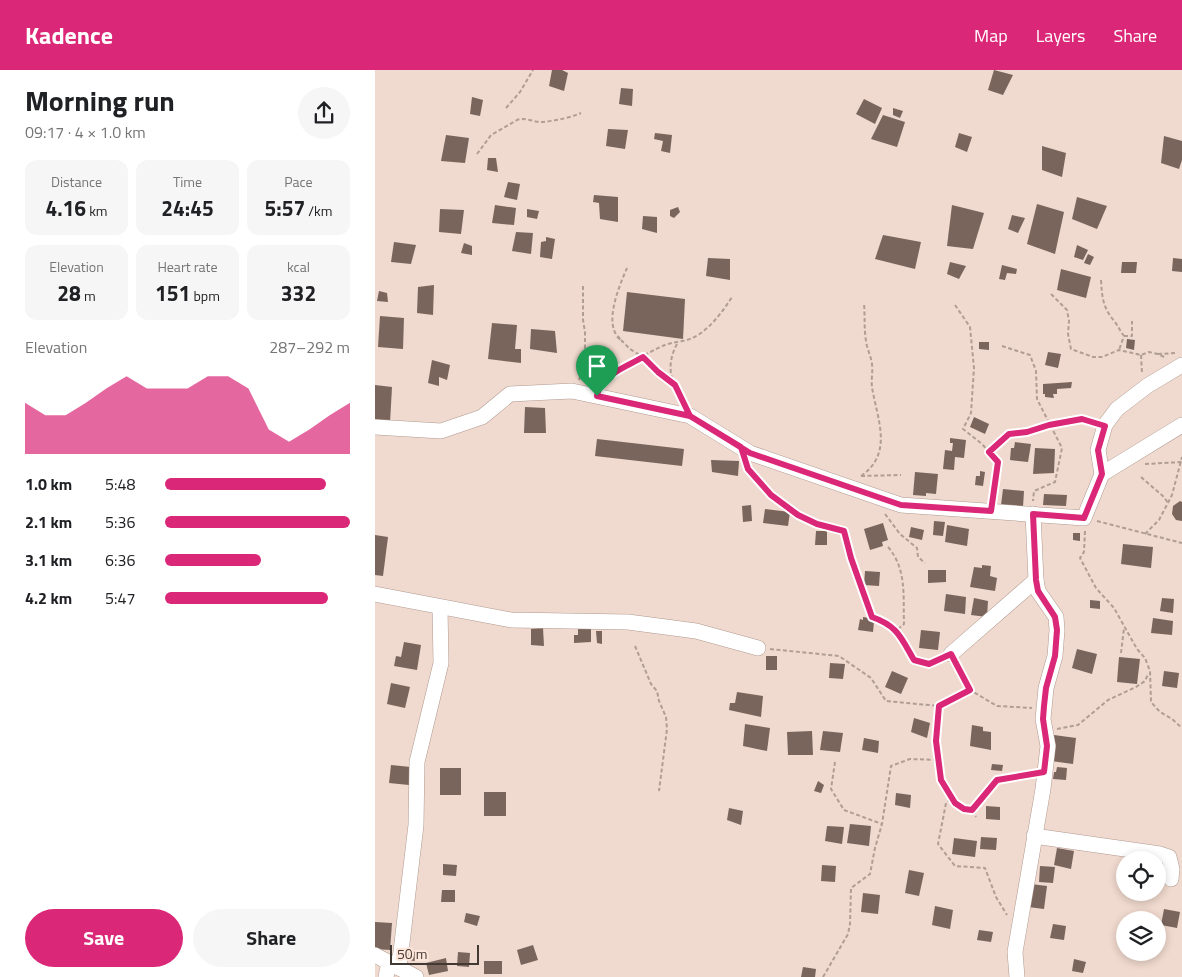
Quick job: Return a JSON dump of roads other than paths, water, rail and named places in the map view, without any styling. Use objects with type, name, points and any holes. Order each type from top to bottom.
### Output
[{"type":"street","points":[[375,427],[441,431],[482,417],[510,394],[572,391],[690,416],[750,453],[901,505],[1084,518],[1102,474],[1098,450],[1105,426],[1117,409],[1147,386],[1180,366]]},
{"type":"street","points":[[1102,474],[1182,425]]},
{"type":"street","points":[[1017,977],[1015,952],[1044,772],[1047,746],[1043,719],[1044,706],[1046,688],[1055,656],[1057,630],[1055,617],[1038,591],[1033,514]]},
{"type":"street","points":[[951,654],[1036,580]]},
{"type":"street","points":[[375,594],[511,620],[628,622],[696,630],[758,648]]},
{"type":"street","points":[[392,969],[416,826],[417,762],[441,663],[440,607]]},
{"type":"street","points":[[1035,836],[1160,854],[1169,858],[1172,869],[1171,879]]},
{"type":"street","points":[[375,955],[392,969],[416,977]]}]
